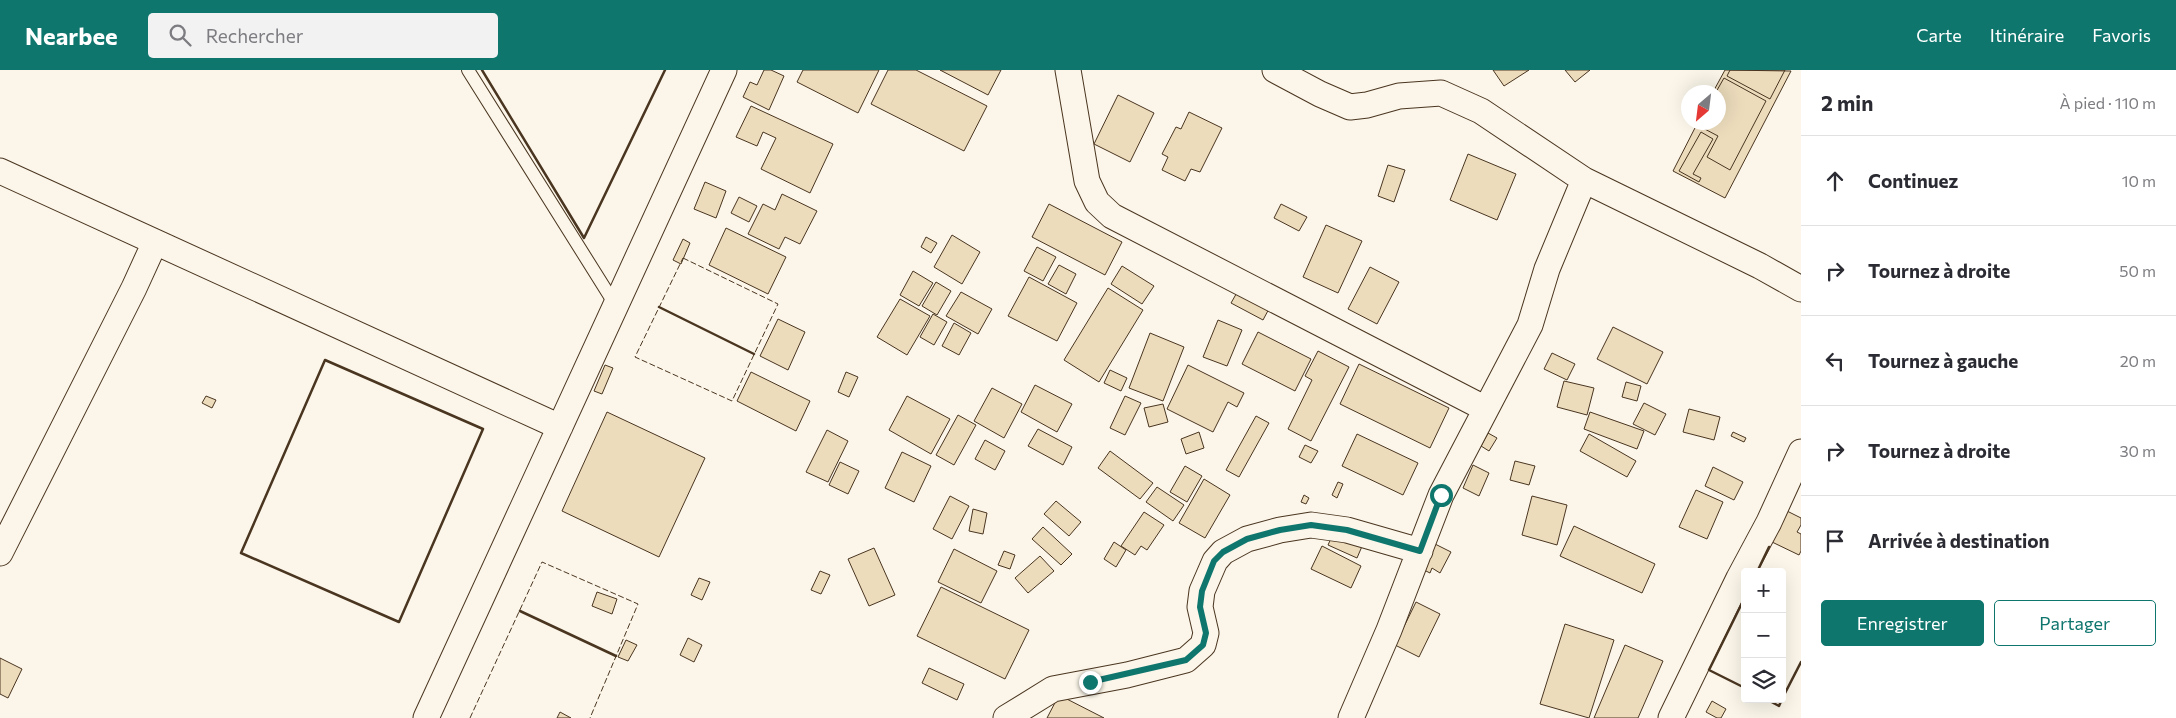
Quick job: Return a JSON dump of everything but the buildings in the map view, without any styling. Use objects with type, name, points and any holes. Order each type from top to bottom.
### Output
[{"type":"street","points":[[426,718],[724,70]]},
{"type":"street","points":[[1068,70],[1087,181],[1097,202],[1112,216],[1486,409]]},
{"type":"street","points":[[1274,70],[1350,107],[1367,106],[1399,96],[1441,93],[1481,111],[1584,180],[1760,266],[1801,289]]},
{"type":"street","points":[[0,171],[560,427]]},
{"type":"street","points":[[1351,718],[1389,630],[1441,495],[1530,325],[1547,269],[1584,180]]},
{"type":"street","points":[[0,553],[134,288],[154,242]]},
{"type":"street","points":[[1671,718],[1739,578],[1769,522],[1801,452]]},
{"type":"street","points":[[1006,718],[1053,689],[1127,675],[1186,660],[1203,645],[1206,633],[1200,607],[1202,591],[1214,561],[1223,552],[1247,539],[1280,530],[1311,525],[1347,530],[1420,551]]},
{"type":"lane","points":[[468,70],[616,306]]},
{"type":"fence","points":[[683,258],[778,304],[732,401],[635,357],[683,258]]},
{"type":"fence","points":[[470,718],[542,562],[638,604],[590,718]]},
{"type":"wall","points":[[482,70],[584,238]]},
{"type":"wall","points":[[584,238],[665,70]]},
{"type":"wall","points":[[659,307],[754,354]]},
{"type":"wall","points":[[325,360],[483,429],[399,622],[241,553],[325,360]]},
{"type":"wall","points":[[1759,568],[1769,547]]},
{"type":"wall","points":[[1741,605],[1709,670],[1741,686]]},
{"type":"wall","points":[[520,611],[616,656]]},
{"type":"wall","points":[[1786,691],[1801,662]]},
{"type":"wall","points":[[1773,703],[1779,706],[1780,703]]},
{"type":"route","points":[[1090,682],[1186,660],[1203,645],[1206,633],[1200,607],[1202,591],[1214,561],[1223,552],[1247,539],[1280,530],[1311,525],[1347,530],[1420,551],[1441,495]]}]
